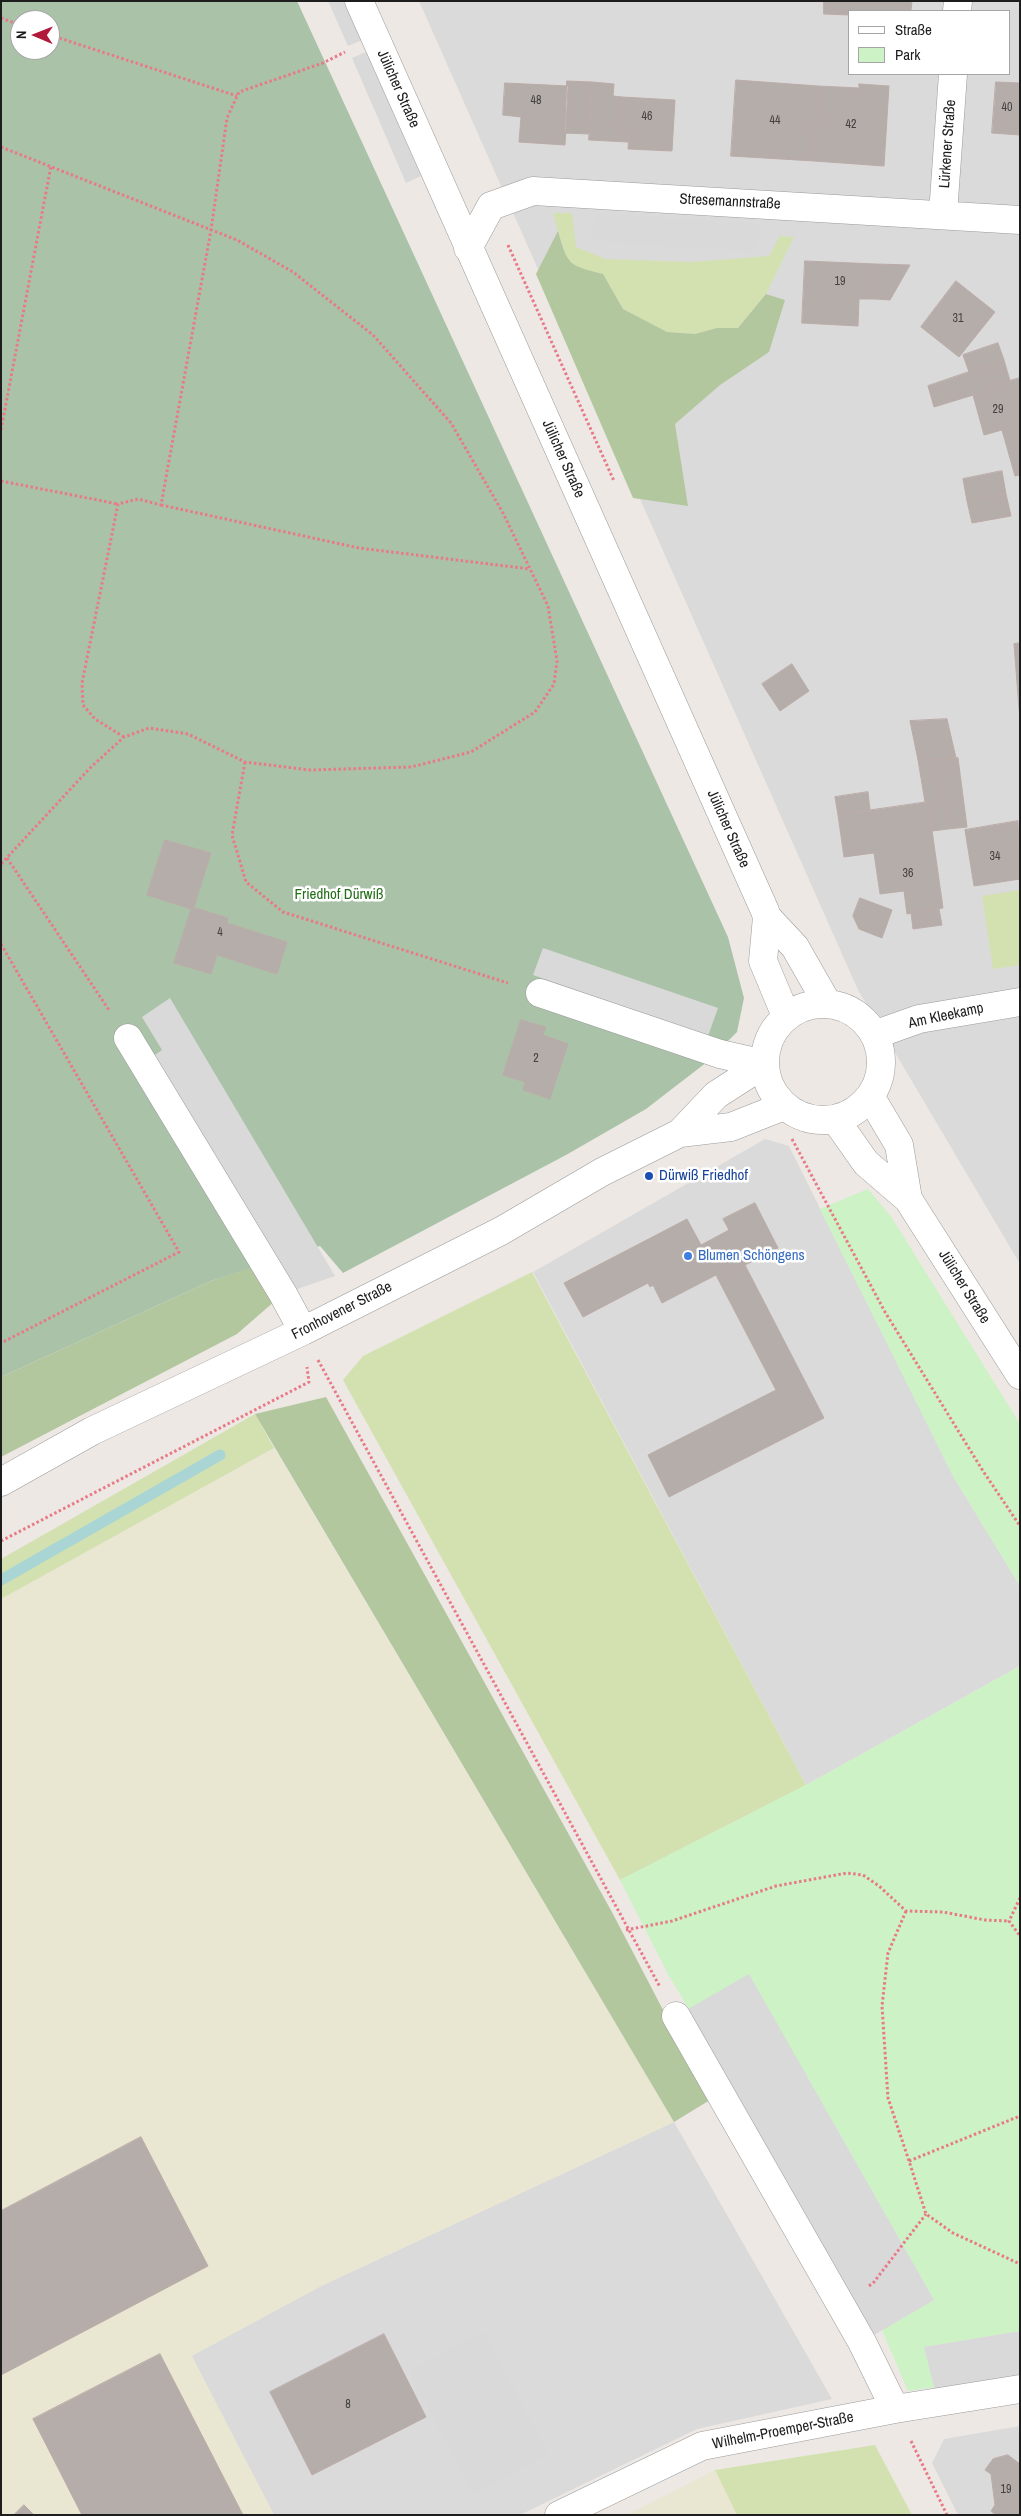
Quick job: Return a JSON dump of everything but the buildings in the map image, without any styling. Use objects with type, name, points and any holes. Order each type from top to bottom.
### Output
[{"type":"street","name":"Jülicher Straße","points":[[359,1],[767,917],[795,948],[826,1003]]},
{"type":"street","name":"Lürkener Straße","points":[[943,214],[953,75]]},
{"type":"street","name":"Stresemannstraße","points":[[468,248],[491,206],[533,191],[1020,220]]},
{"type":"street","name":"Jülicher Straße","points":[[767,917],[763,961],[786,1016]]},
{"type":"street","points":[[540,994],[720,1054],[764,1064]]},
{"type":"street","name":"Am Kleekamp","points":[[874,1035],[919,1019],[1020,1002]]},
{"type":"street","points":[[826,1003],[846,1008],[862,1019],[874,1035],[880,1055],[879,1076],[870,1096],[855,1110],[836,1119],[808,1118],[784,1106],[770,1087],[764,1064],[769,1038],[786,1016],[805,1006],[826,1003]]},
{"type":"street","points":[[128,1038],[283,1294],[302,1331]]},
{"type":"street","name":"Fronhovener Straße","points":[[1,1482],[92,1431],[302,1331],[501,1231],[602,1172],[680,1133],[716,1096],[764,1064]]},
{"type":"street","name":"Jülicher Straße","points":[[870,1096],[899,1146],[908,1199]]},
{"type":"street","name":"Fronhovener Straße","points":[[680,1133],[730,1127],[784,1106]]},
{"type":"street","name":"Jülicher Straße","points":[[836,1119],[866,1163],[908,1199],[1020,1375]]},
{"type":"street","points":[[676,2016],[841,2305],[895,2409]]},
{"type":"street","name":"Wilhelm-Proemper-Straße","points":[[559,2515],[702,2446],[895,2409],[1020,2389]]},
{"type":"path","points":[[60,37],[237,96]]},
{"type":"path","points":[[161,505],[210,230],[227,118],[237,96],[239,92],[323,63],[375,38]]},
{"type":"path","points":[[1,147],[237,240],[293,272],[373,335],[451,423],[503,513],[548,606],[557,661],[554,684],[535,712],[471,752],[411,766],[310,770],[245,762],[188,734],[149,728],[124,737],[90,768],[1,864]]},
{"type":"path","points":[[1,430],[51,166]]},
{"type":"path","points":[[1,481],[118,504],[138,499],[359,548],[530,569]]},
{"type":"path","points":[[118,504],[82,683],[83,705],[95,719],[124,737]]},
{"type":"path","points":[[245,762],[232,835],[246,882],[283,912],[540,994]]},
{"type":"path","points":[[7,858],[128,1038]]},
{"type":"path","points":[[1,944],[178,1252],[1,1343]]},
{"type":"path","points":[[784,1135],[791,1137],[885,1312],[983,1472],[1020,1526]]},
{"type":"path","points":[[1,1542],[309,1382],[302,1331]]},
{"type":"path","points":[[302,1331],[626,1930],[676,2016]]},
{"type":"path","points":[[626,1930],[672,1921],[776,1886],[847,1873],[863,1875],[879,1886],[906,1911],[943,1912],[985,1920],[1009,1921]]},
{"type":"path","points":[[1009,1921],[1020,1898]]},
{"type":"path","points":[[906,1911],[888,1953],[882,2006],[888,2098],[926,2214],[953,2234],[1020,2264]]},
{"type":"path","points":[[1009,1921],[1020,1936]]},
{"type":"path","points":[[909,2161],[1020,2116]]},
{"type":"path","points":[[841,2305],[874,2282],[926,2214]]},
{"type":"path","points":[[895,2409],[947,2515]]},
{"type":"shaded area","points":[[328,1],[344,1],[362,40],[348,46]]},
{"type":"shaded area","points":[[419,1],[1020,1],[1020,1264],[858,990]]},
{"type":"shaded area","points":[[366,52],[421,176],[406,183],[352,58]]},
{"type":"shaded area","points":[[594,214],[760,224],[757,252],[593,241]]},
{"type":"shaded area","points":[[543,948],[718,1008],[708,1036],[533,975]]},
{"type":"shaded area","points":[[170,998],[335,1276],[283,1294],[143,1063],[162,1050],[142,1017]]},
{"type":"shaded area","points":[[765,1139],[789,1146],[953,1476],[1020,1586],[1020,1666],[806,1785],[533,1272]]},
{"type":"shaded area","points":[[274,1448],[674,2122],[321,2286],[192,2356],[274,2515],[1,2515],[1,1599]]},
{"type":"shaded area","points":[[749,1974],[934,2300],[862,2342],[676,2016]]},
{"type":"shaded area","points":[[674,2122],[832,2399],[697,2429],[520,2515],[274,2515],[191,2356],[321,2286]]},
{"type":"shaded area","points":[[1020,2331],[1020,2389],[938,2403],[924,2347]]},
{"type":"shaded area","points":[[484,2332],[548,2454],[473,2494],[409,2371]]},
{"type":"shaded area","points":[[1020,2426],[1020,2515],[958,2515],[932,2463],[944,2439]]},
{"type":"shaded area","points":[[715,2470],[737,2515],[627,2515]]},
{"type":"green space","name":"Friedhof Dürwiß","points":[[1,1],[297,1],[728,937],[744,998],[737,1032],[707,1062],[646,1109],[566,1155],[343,1273],[320,1246],[211,1281],[1,1377]]},
{"type":"green space","points":[[553,213],[572,213],[576,247],[606,259],[692,262],[769,256],[780,236],[794,237],[766,294],[738,328],[717,328],[695,334],[667,332],[623,309],[603,274],[574,267],[566,257]]},
{"type":"green space","points":[[558,231],[564,251],[571,262],[576,266],[603,274],[623,309],[667,332],[695,334],[717,328],[738,328],[766,294],[785,300],[769,352],[720,385],[675,424],[688,506],[633,498],[536,274]]},
{"type":"green space","points":[[1020,890],[1020,965],[993,969],[982,896]]},
{"type":"green space","points":[[868,1189],[892,1218],[1020,1424],[1020,1586],[953,1476],[820,1209]]},
{"type":"green space","points":[[265,1263],[283,1294],[237,1334],[1,1457],[1,1377],[211,1281]]},
{"type":"green space","points":[[532,1272],[806,1785],[620,1880],[343,1380],[363,1356]]},
{"type":"green space","points":[[326,1397],[613,1914],[710,2100],[674,2122],[255,1414]]},
{"type":"green space","points":[[255,1414],[274,1448],[1,1599],[1,1559]]},
{"type":"green space","points":[[1020,1666],[1020,2331],[924,2347],[935,2387],[908,2391],[882,2330],[934,2300],[749,1975],[689,2009],[669,1976],[620,1880],[806,1785]]},
{"type":"green space","points":[[875,2445],[912,2515],[737,2515],[715,2470]]},
{"type":"waterway","points":[[1,1580],[220,1455]]},
{"type":"place","name":"Dürwiß Friedhof","points":[[649,1176]]},
{"type":"place","name":"Blumen Schöngens","points":[[688,1256]]}]
